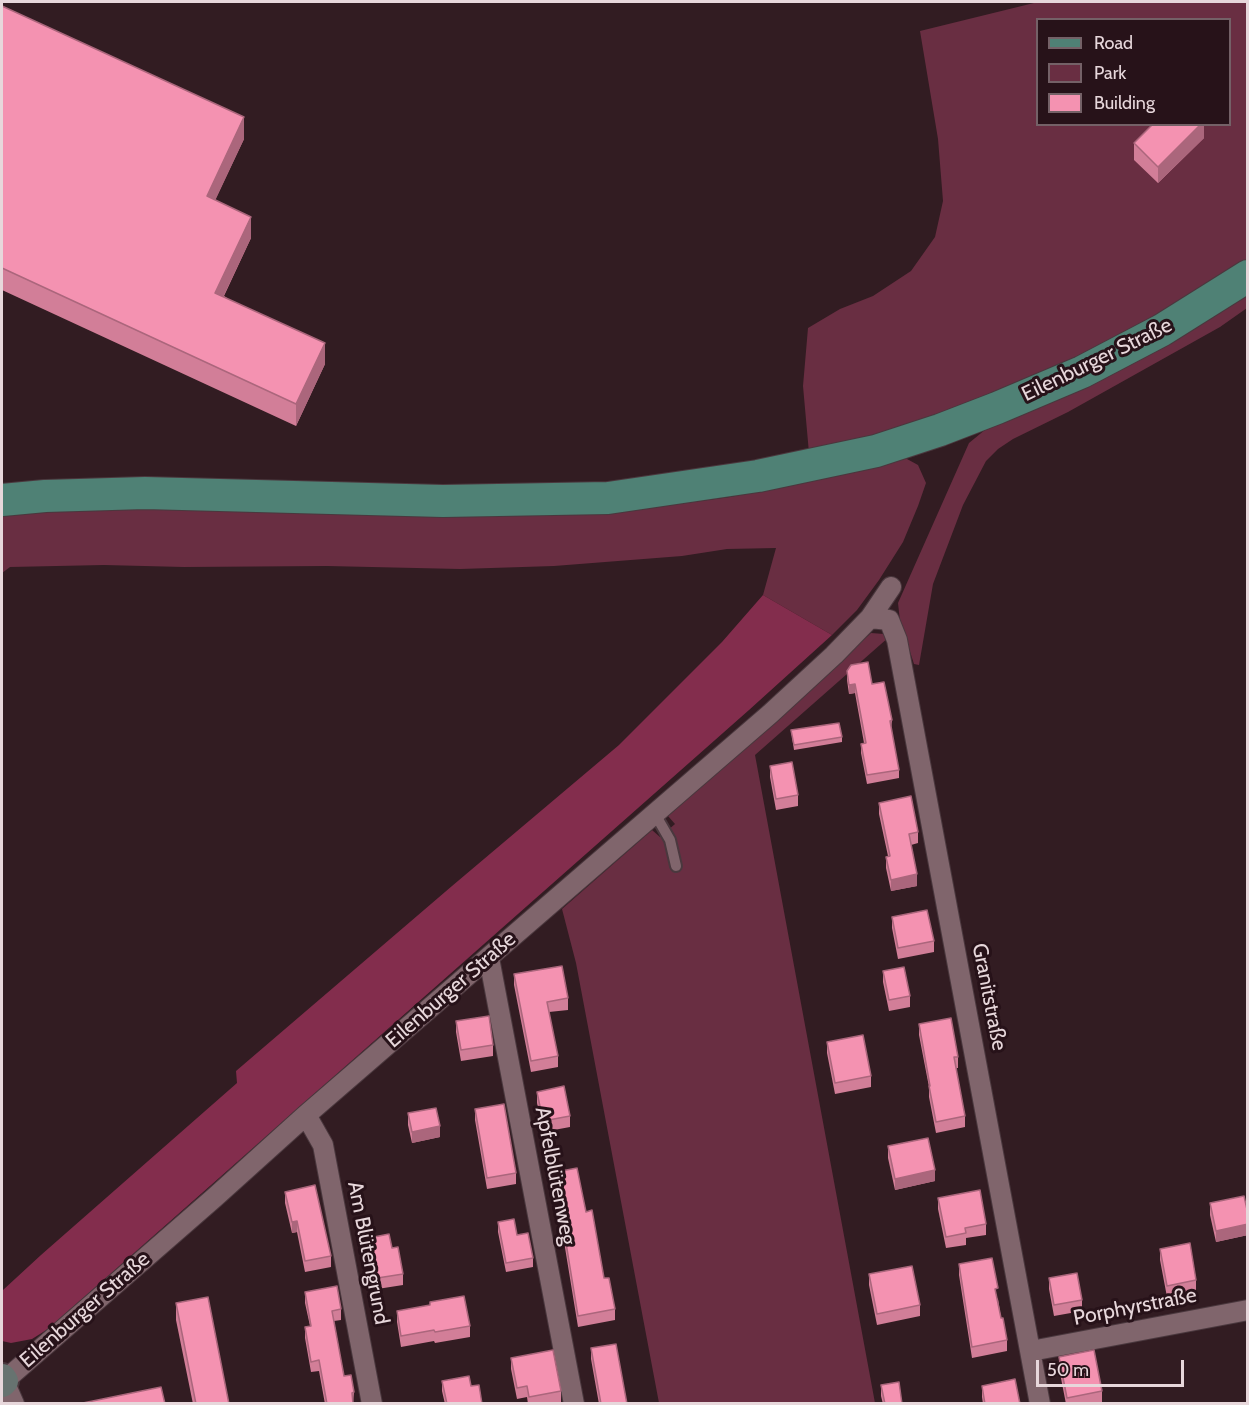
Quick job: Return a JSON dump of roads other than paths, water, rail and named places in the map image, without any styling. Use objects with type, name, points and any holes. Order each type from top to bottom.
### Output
[{"type":"main road","name":"Eilenburger Straße","points":[[2,500],[45,496],[145,493],[443,501],[608,498],[759,477],[876,451],[940,430],[1082,372],[1162,330],[1248,276]]},
{"type":"street","name":"Eilenburger Straße","points":[[5,1386],[306,1115],[770,714],[870,618],[891,587]]},
{"type":"street","name":"Granitstraße","points":[[870,618],[889,620],[897,640],[1040,1404]]},
{"type":"street","name":"Apfelblütenweg","points":[[489,958],[574,1404]]},
{"type":"street","name":"Am Blütengrund","points":[[306,1115],[323,1145],[372,1404]]},
{"type":"street","name":"Porphyrstraße","points":[[1030,1351],[1248,1310]]},
{"type":"lane","points":[[655,814],[670,840],[676,866]]}]
